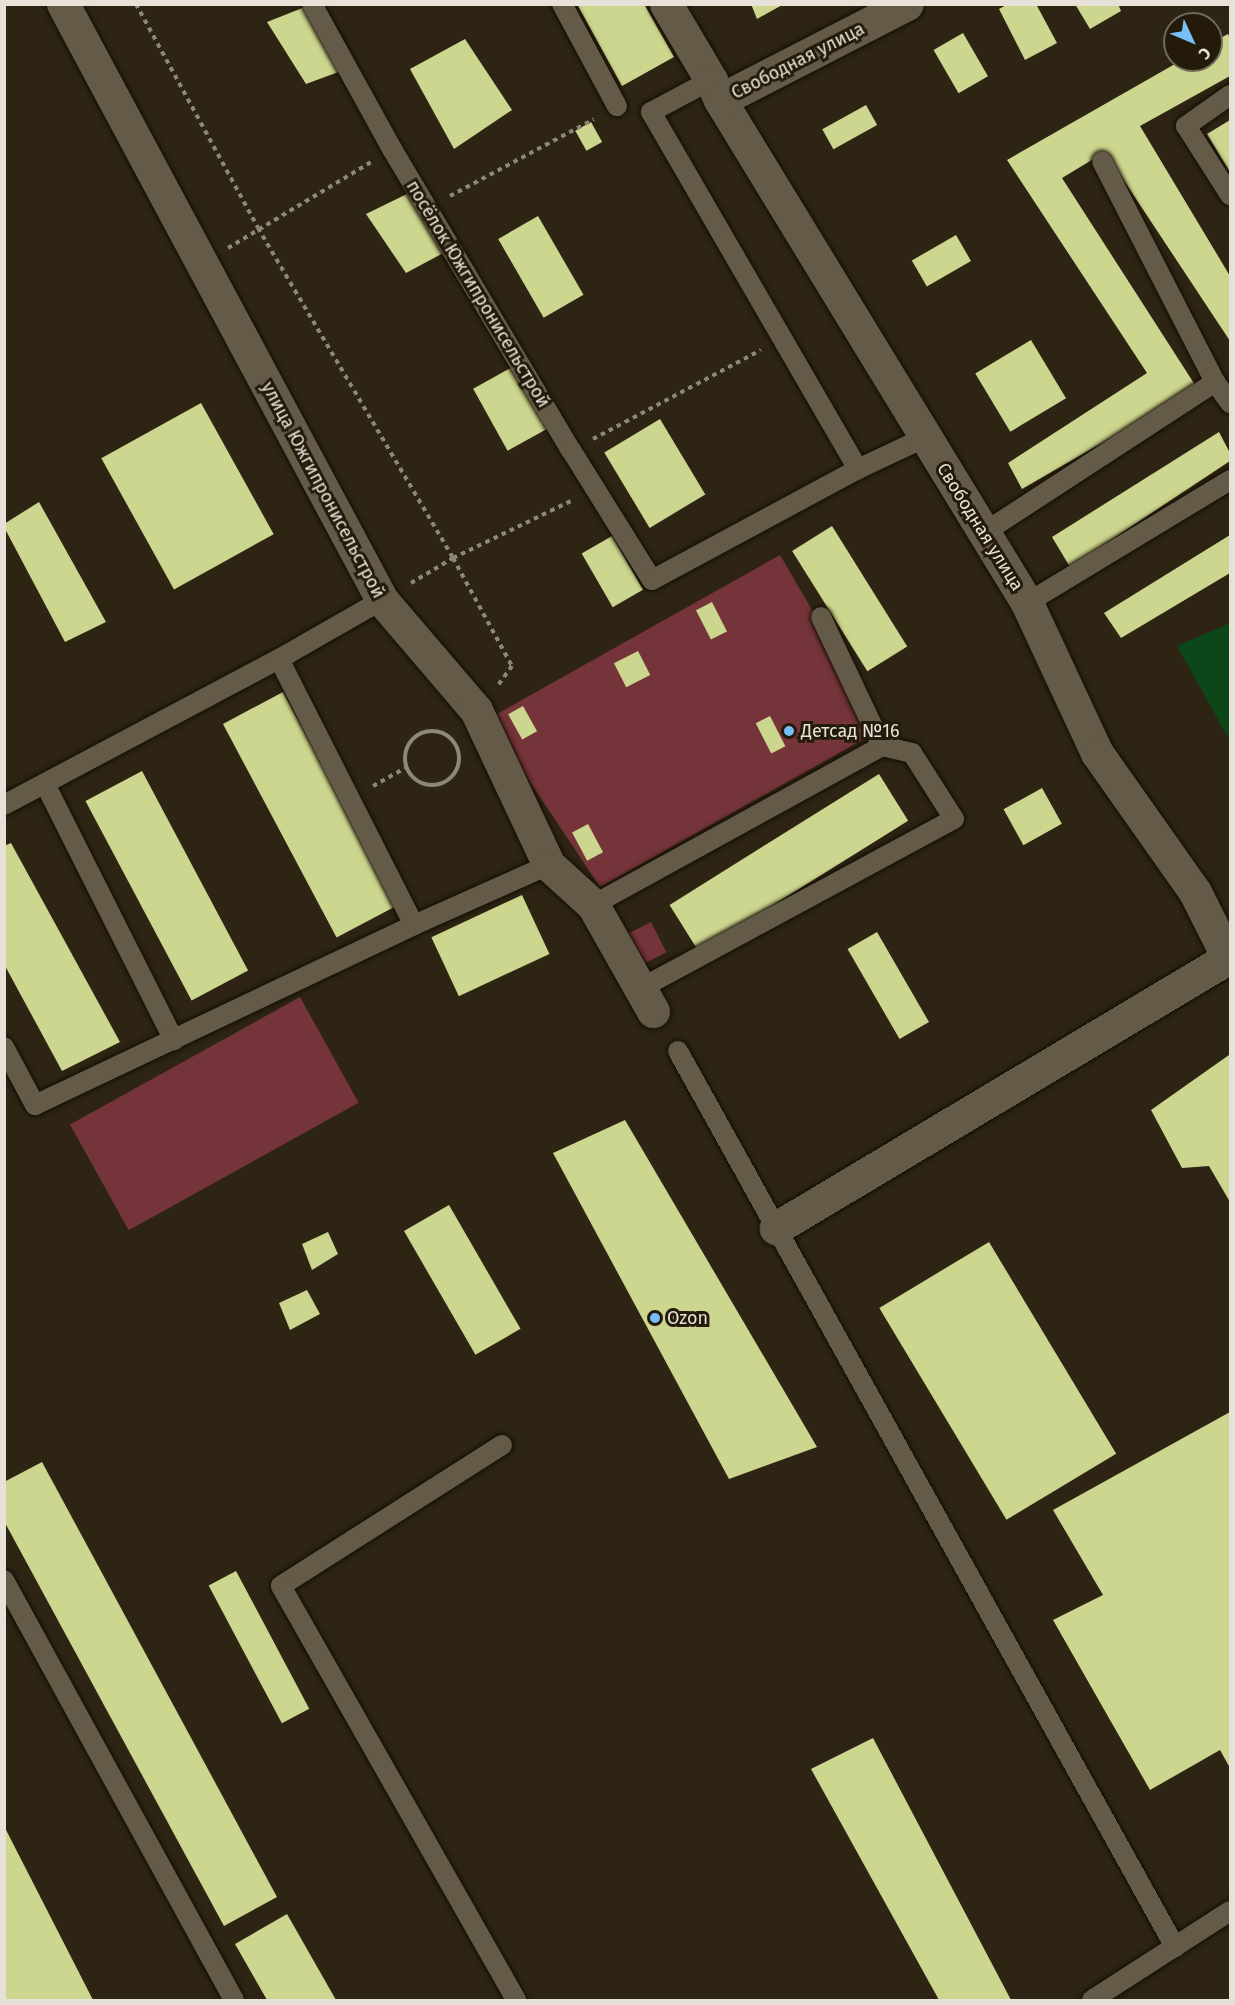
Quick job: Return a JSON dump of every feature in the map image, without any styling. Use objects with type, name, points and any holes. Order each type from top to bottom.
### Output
[{"type":"street","name":"улица Южгипронисельстрой","points":[[63,4],[382,600],[476,710],[549,864],[593,905],[646,1000]]},
{"type":"street","name":"Свободная улица","points":[[666,4],[924,438],[985,532],[1027,603],[1097,753],[1195,892],[1229,960]]},
{"type":"street","name":"Свободная улица","points":[[716,90],[907,4]]},
{"type":"street","points":[[777,1227],[1229,960]]},
{"type":"lane","name":"посёлок Южгипронисельстрой","points":[[312,4],[392,149],[595,490],[652,580],[858,469]]},
{"type":"lane","points":[[562,4],[617,106]]},
{"type":"lane","points":[[716,90],[651,112],[858,469],[924,438]]},
{"type":"lane","points":[[1230,95],[1186,126],[1230,195]]},
{"type":"lane","points":[[1102,161],[1215,382],[1230,403]]},
{"type":"lane","points":[[985,532],[1215,382]]},
{"type":"lane","points":[[1027,603],[1230,480]]},
{"type":"lane","points":[[4,805],[279,659],[382,600]]},
{"type":"lane","points":[[821,617],[882,746]]},
{"type":"lane","points":[[279,659],[414,925]]},
{"type":"lane","points":[[593,905],[882,746],[912,753],[954,819],[646,1000]]},
{"type":"lane","points":[[45,784],[174,1040]]},
{"type":"lane","points":[[4,1047],[35,1105],[414,925],[549,864]]},
{"type":"lane","points":[[678,1051],[1175,1947]]},
{"type":"lane","points":[[502,1445],[281,1586],[516,2001]]},
{"type":"lane","points":[[4,1580],[234,2001]]},
{"type":"lane","points":[[1092,2001],[1230,1911]]},
{"type":"path","points":[[136,4],[258,228],[453,558],[512,666],[492,692]]},
{"type":"path","points":[[427,208],[617,106]]},
{"type":"path","points":[[202,265],[258,228],[392,149]]},
{"type":"path","points":[[571,450],[784,338]]},
{"type":"path","points":[[382,600],[453,558],[595,490]]},
{"type":"path","points":[[422,732],[442,732],[456,746],[458,766],[454,774],[439,784],[420,783],[412,778],[406,768],[406,750],[410,741],[422,732]]},
{"type":"path","points":[[350,798],[406,768]]},
{"type":"shaded area","points":[[780,555],[868,706],[873,734],[600,887],[488,719]]},
{"type":"shaded area","points":[[1230,623],[1230,741],[1177,646]]},
{"type":"shaded area","points":[[651,922],[666,952],[638,967],[622,937]]},
{"type":"shaded area","points":[[300,997],[359,1103],[129,1230],[70,1125]]},
{"type":"building","points":[[577,4],[644,4],[674,57],[622,86]]},
{"type":"building","points":[[751,4],[784,4],[757,19]]},
{"type":"building","points":[[1008,4],[1036,4],[1057,43],[1025,60],[999,9]]},
{"type":"building","points":[[1075,4],[1118,4],[1121,11],[1090,29]]},
{"type":"building","points":[[305,7],[341,71],[306,84],[267,22]]},
{"type":"building","points":[[963,33],[988,76],[959,93],[934,50]]},
{"type":"building","points":[[1228,34],[1230,38],[1230,76],[1140,126],[1230,276],[1230,341],[1105,152],[1062,178],[1197,388],[1022,489],[1008,463],[1147,373],[1007,160],[1163,71],[1223,72],[1223,37]]},
{"type":"building","points":[[465,39],[512,110],[454,149],[410,69]]},
{"type":"building","points":[[866,105],[877,125],[833,149],[822,129]]},
{"type":"building","points":[[1230,120],[1230,172],[1207,134]]},
{"type":"building","points":[[591,122],[602,142],[586,151],[575,131]]},
{"type":"building","points":[[411,192],[447,251],[406,273],[366,214]]},
{"type":"building","points":[[538,216],[584,295],[544,318],[498,239]]},
{"type":"building","points":[[956,235],[971,261],[927,286],[912,260]]},
{"type":"building","points":[[1031,340],[1066,398],[1010,432],[975,373]]},
{"type":"building","points":[[516,365],[550,427],[508,451],[473,389]]},
{"type":"building","points":[[201,403],[274,534],[174,589],[101,458]]},
{"type":"building","points":[[660,419],[705,494],[650,528],[604,452]]},
{"type":"building","points":[[1219,432],[1230,453],[1230,461],[1070,567],[1052,537]]},
{"type":"building","points":[[39,502],[106,622],[65,642],[4,527],[4,524]]},
{"type":"building","points":[[832,526],[907,646],[867,671],[792,551]]},
{"type":"building","points":[[1230,535],[1230,573],[1121,638],[1104,613]]},
{"type":"building","points":[[612,536],[643,590],[613,607],[582,554]]},
{"type":"building","points":[[712,602],[727,631],[711,640],[696,610]]},
{"type":"building","points":[[638,651],[650,675],[626,687],[614,663]]},
{"type":"building","points":[[283,692],[397,906],[337,938],[223,724]]},
{"type":"building","points":[[523,706],[537,731],[522,740],[508,714]]},
{"type":"building","points":[[770,716],[785,746],[771,754],[756,723]]},
{"type":"building","points":[[142,771],[248,971],[192,1001],[85,801]]},
{"type":"building","points":[[879,774],[908,821],[699,952],[670,905]]},
{"type":"building","points":[[1042,788],[1062,824],[1023,845],[1004,809]]},
{"type":"building","points":[[588,824],[603,852],[587,861],[572,832]]},
{"type":"building","points":[[11,843],[120,1042],[62,1071],[4,964],[4,846]]},
{"type":"building","points":[[522,895],[549,954],[459,996],[431,937]]},
{"type":"building","points":[[877,932],[929,1022],[900,1039],[848,949]]},
{"type":"building","points":[[1229,1055],[1230,1202],[1209,1166],[1182,1168],[1151,1110]]},
{"type":"building","points":[[625,1120],[817,1447],[729,1479],[553,1153]]},
{"type":"building","points":[[449,1205],[520,1329],[475,1355],[404,1231]]},
{"type":"building","points":[[328,1232],[338,1254],[312,1270],[302,1244]]},
{"type":"building","points":[[989,1242],[1116,1454],[1006,1520],[879,1308]]},
{"type":"building","points":[[307,1290],[320,1314],[290,1330],[279,1303]]},
{"type":"building","points":[[1230,1412],[1230,1768],[1220,1750],[1150,1790],[1053,1620],[1103,1595],[1053,1510]]},
{"type":"building","points":[[42,1462],[277,1897],[224,1926],[4,1521],[4,1482]]},
{"type":"building","points":[[236,1571],[309,1709],[282,1723],[209,1586]]},
{"type":"building","points":[[873,1738],[1011,2000],[939,2000],[811,1769]]},
{"type":"building","points":[[4,1826],[93,2000],[4,2000]]},
{"type":"building","points":[[287,1914],[336,2000],[267,2000],[235,1944]]},
{"type":"place","name":"Детсад №16","points":[[789,731]]},
{"type":"place","name":"Ozon","points":[[655,1318]]}]
